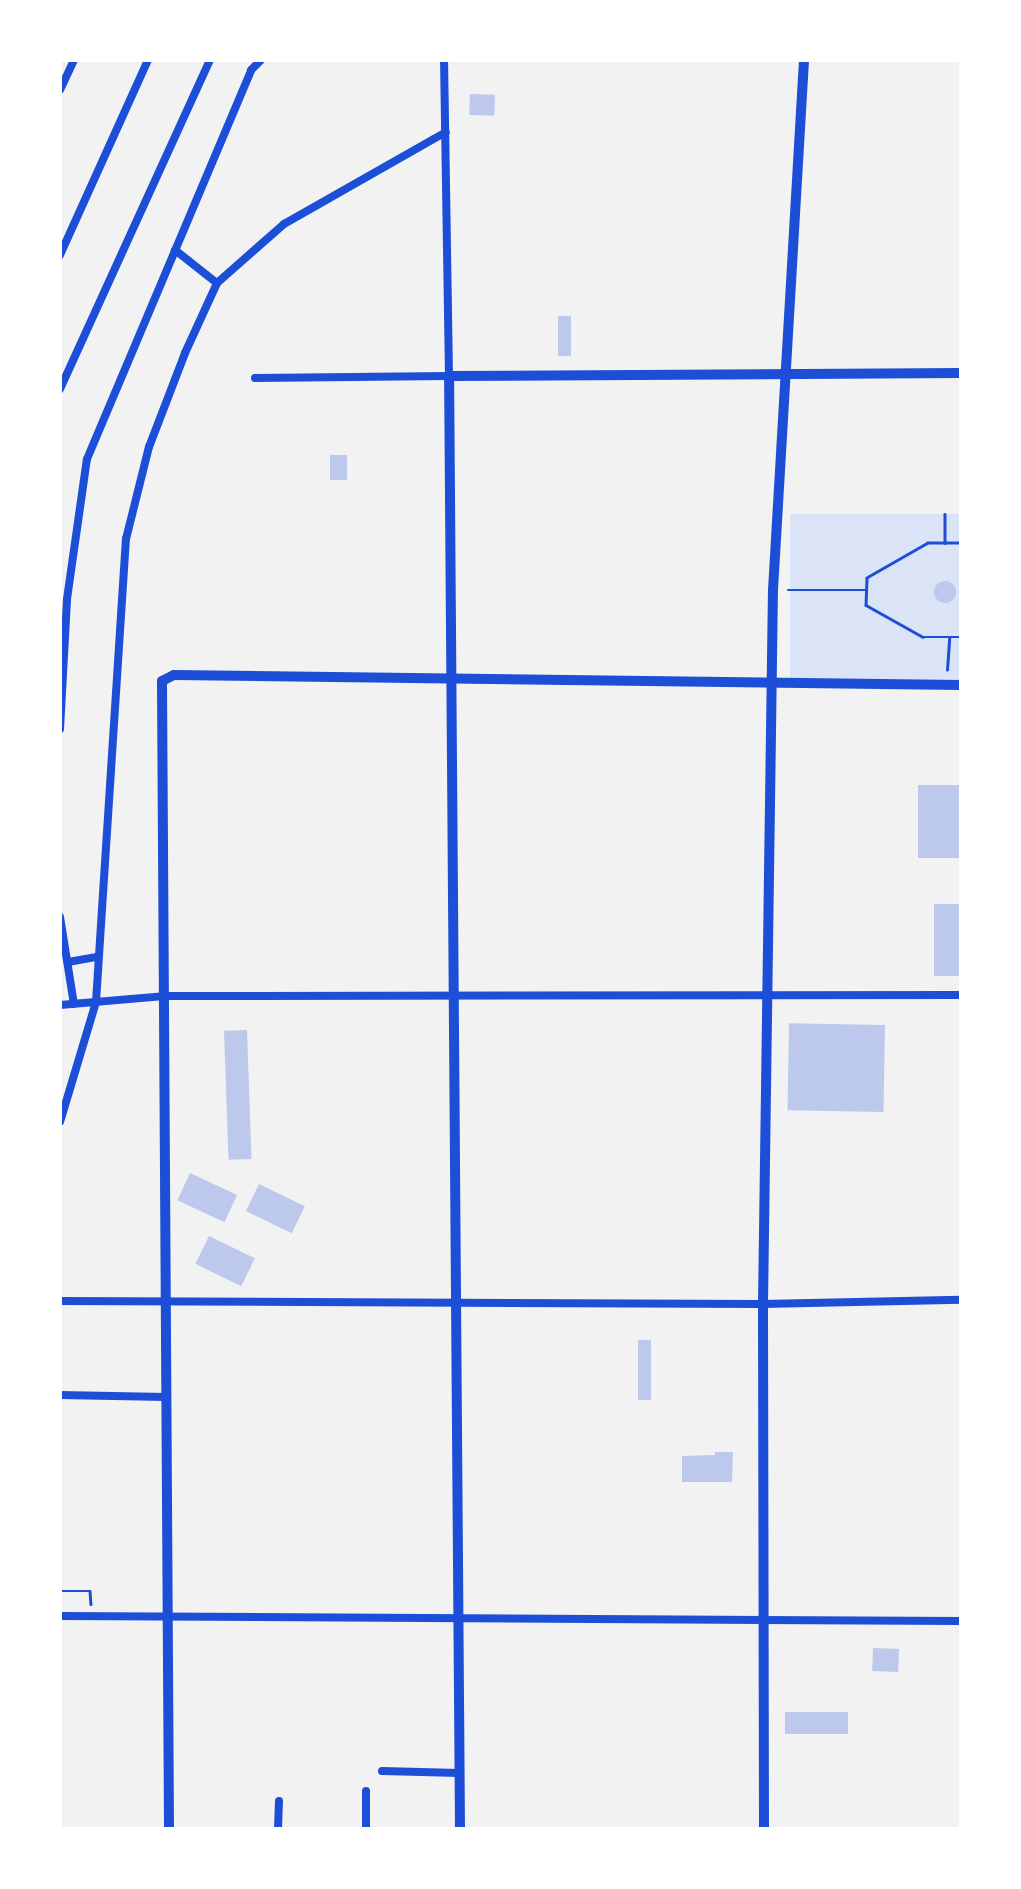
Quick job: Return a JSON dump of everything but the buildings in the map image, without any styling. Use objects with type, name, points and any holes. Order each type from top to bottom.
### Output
[{"type":"street","points":[[60,90],[74,60]]},
{"type":"street","points":[[60,255],[148,60]]},
{"type":"street","points":[[60,390],[210,60]]},
{"type":"street","points":[[60,728],[66,599],[87,459],[251,70],[262,60]]},
{"type":"street","points":[[444,60],[460,1829]]},
{"type":"street","points":[[764,1829],[763,1304],[773,590],[804,60]]},
{"type":"street","points":[[60,1122],[96,1002],[126,540],[149,447],[217,284],[284,224],[446,132]]},
{"type":"street","points":[[175,250],[217,284]]},
{"type":"street","points":[[256,378],[961,373]]},
{"type":"street","points":[[169,1829],[162,681],[174,675],[961,686]]},
{"type":"street","points":[[60,918],[74,1004]]},
{"type":"street","points":[[68,962],[96,957]]},
{"type":"street","points":[[60,1005],[164,996],[961,995]]},
{"type":"street","points":[[60,1301],[763,1304],[961,1300]]},
{"type":"street","points":[[60,1395],[167,1396]]},
{"type":"street","points":[[60,1616],[961,1621]]},
{"type":"street","points":[[382,1770],[459,1773]]},
{"type":"street","points":[[366,1792],[366,1829]]},
{"type":"street","points":[[278,1829],[279,1801]]},
{"type":"path","points":[[945,514],[946,543]]},
{"type":"path","points":[[961,543],[928,543],[867,578],[866,590],[866,605],[923,637],[961,636]]},
{"type":"path","points":[[773,590],[866,590]]},
{"type":"path","points":[[946,685],[949,637]]},
{"type":"path","points":[[60,1592],[90,1592],[91,1616]]},
{"type":"shaded area","points":[[790,514],[961,514],[961,680],[790,680]]}]
